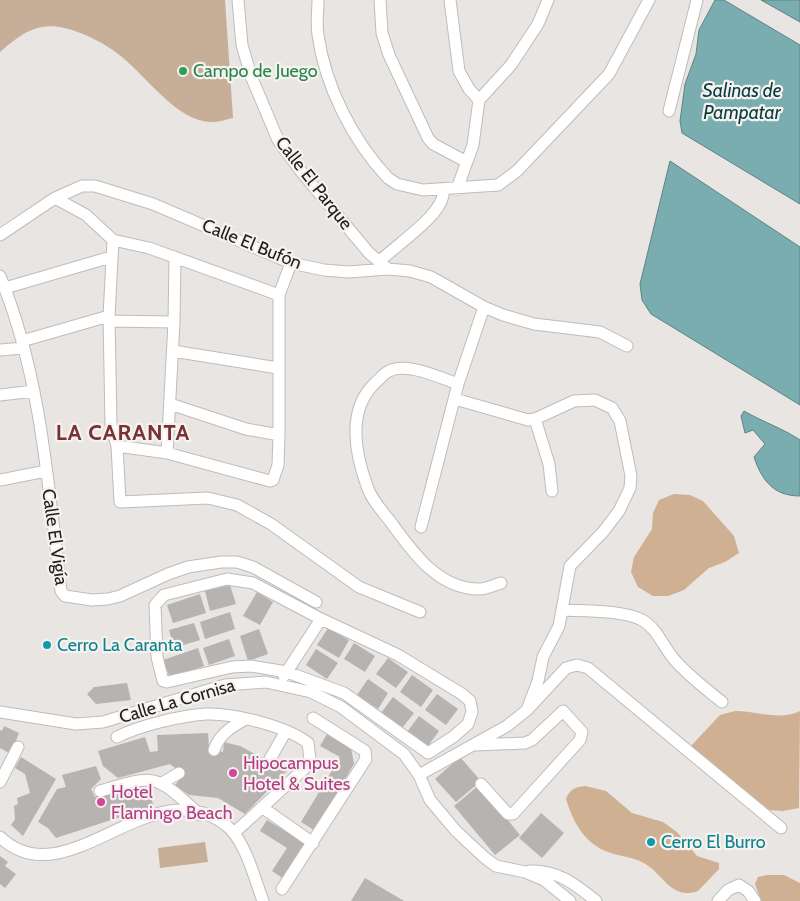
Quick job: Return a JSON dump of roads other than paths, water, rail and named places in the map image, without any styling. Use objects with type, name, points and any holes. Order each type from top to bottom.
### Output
[{"type":"street","name":"Calle El Parque","points":[[238,0],[242,45],[251,76],[278,140],[299,169],[383,265]]},
{"type":"street","points":[[318,0],[317,32],[322,58],[351,126],[368,153],[388,178],[396,184],[423,190],[498,185],[517,171],[609,74],[649,0]]},
{"type":"street","points":[[380,0],[382,33],[389,55],[428,138],[433,144],[467,162]]},
{"type":"street","points":[[450,0],[458,71],[479,100]]},
{"type":"street","points":[[457,189],[473,145],[479,100],[511,65],[538,24],[548,0]]},
{"type":"street","points":[[670,111],[697,0]]},
{"type":"street","name":"Calle El Bufón","points":[[0,235],[55,198],[82,186],[107,188],[153,204],[292,263],[324,270],[348,272],[383,265],[410,271],[431,277],[484,307],[534,324],[600,332],[627,346]]},
{"type":"street","points":[[383,265],[442,203],[444,190]]},
{"type":"street","points":[[55,198],[86,215],[113,240],[143,246],[279,295]]},
{"type":"street","points":[[113,240],[109,318],[111,425],[117,446],[120,502],[208,498],[230,502],[271,524],[359,587],[420,612]]},
{"type":"street","points":[[5,288],[111,257]]},
{"type":"street","points":[[167,453],[173,351],[175,257]]},
{"type":"street","points":[[117,446],[167,453],[270,481],[275,476],[278,465],[279,435],[279,295],[292,263]]},
{"type":"street","name":"Calle El Vigía","points":[[0,276],[22,345],[34,391],[61,591],[65,596],[92,600],[108,599],[137,590],[168,574],[188,567],[221,562],[237,562],[253,567],[316,602]]},
{"type":"street","points":[[421,527],[458,384],[484,307]]},
{"type":"street","points":[[0,350],[109,318],[174,322]]},
{"type":"street","points":[[173,351],[278,368]]},
{"type":"street","points":[[458,384],[421,371],[402,369],[389,371],[368,390],[356,416],[359,458],[367,488],[422,562],[439,577],[461,586],[480,589],[502,583]]},
{"type":"street","points":[[0,395],[34,391]]},
{"type":"street","points":[[455,399],[512,416],[536,419],[574,401],[595,400],[612,408],[620,421],[631,476],[630,488],[619,511],[570,566],[558,626],[543,657],[538,681],[526,710]]},
{"type":"street","points":[[170,404],[239,427],[279,435]]},
{"type":"street","points":[[536,419],[549,464],[552,491]]},
{"type":"street","points":[[0,480],[46,471]]},
{"type":"street","points":[[227,579],[240,579],[253,583],[321,619],[398,655],[462,694],[470,701],[472,712],[468,724],[453,737],[428,753],[344,693],[287,672],[250,666],[232,667],[166,682],[162,681],[157,657],[155,604],[164,595],[227,579]]},
{"type":"street","points":[[562,610],[616,614],[643,620],[651,626],[672,657],[688,674],[722,702]]},
{"type":"street","points":[[280,684],[321,619]]},
{"type":"street","points":[[419,774],[506,726],[526,710],[566,668],[577,665],[588,668],[781,828]]},
{"type":"street","name":"Calle La Cornisa","points":[[0,712],[76,724],[103,722],[226,685],[250,682],[280,684],[311,692],[341,707],[404,754],[419,774],[430,800],[456,831],[485,858],[496,866],[525,872],[555,886],[570,901]]},
{"type":"street","points":[[475,744],[481,746],[525,743],[532,740],[563,711],[582,732],[580,740],[513,814],[508,814],[481,784]]},
{"type":"street","points":[[117,736],[190,716],[207,714],[250,721],[286,732],[308,743],[310,759],[306,768],[234,833]]},
{"type":"street","points":[[282,889],[367,754],[313,718]]},
{"type":"street","points":[[214,750],[230,727],[250,721]]},
{"type":"street","points":[[270,759],[286,732]]},
{"type":"street","points":[[0,782],[18,747]]},
{"type":"street","points":[[162,783],[179,773]]},
{"type":"street","points":[[100,791],[140,779],[155,780],[162,783],[200,815]]},
{"type":"street","points":[[263,808],[313,842]]},
{"type":"street","points":[[128,839],[151,824],[166,818],[184,814],[213,818],[227,826],[234,833],[249,864],[262,901]]},
{"type":"street","points":[[0,837],[10,853],[25,865]]},
{"type":"street","points":[[525,872],[543,871],[562,876],[596,901]]},
{"type":"street","points":[[718,901],[728,890],[739,885],[748,891],[755,901]]},
{"type":"water","name":"Salinas de Pampatar","points":[[715,0],[724,0],[800,45],[800,204],[682,133],[680,121],[685,84],[696,54],[699,30]]},
{"type":"water","points":[[761,0],[800,0],[800,22]]},
{"type":"water","points":[[670,161],[800,247],[800,405],[651,314],[642,300],[640,284]]},
{"type":"water","points":[[744,411],[800,440],[800,496],[776,490],[765,480],[754,457],[765,444],[753,430],[745,433],[741,416]]},
{"type":"place","name":"Campo de Juego","points":[[183,71]]},
{"type":"place","name":"Cerro La Caranta","points":[[47,645]]},
{"type":"place","name":"Hipocampus Hotel & Suites","points":[[233,773]]},
{"type":"place","name":"Hotel Flamingo Beach","points":[[101,802]]},
{"type":"place","name":"Cerro El Burro","points":[[651,842]]},
{"type":"district","name":"LA CARANTA","points":[[123,432]]}]
